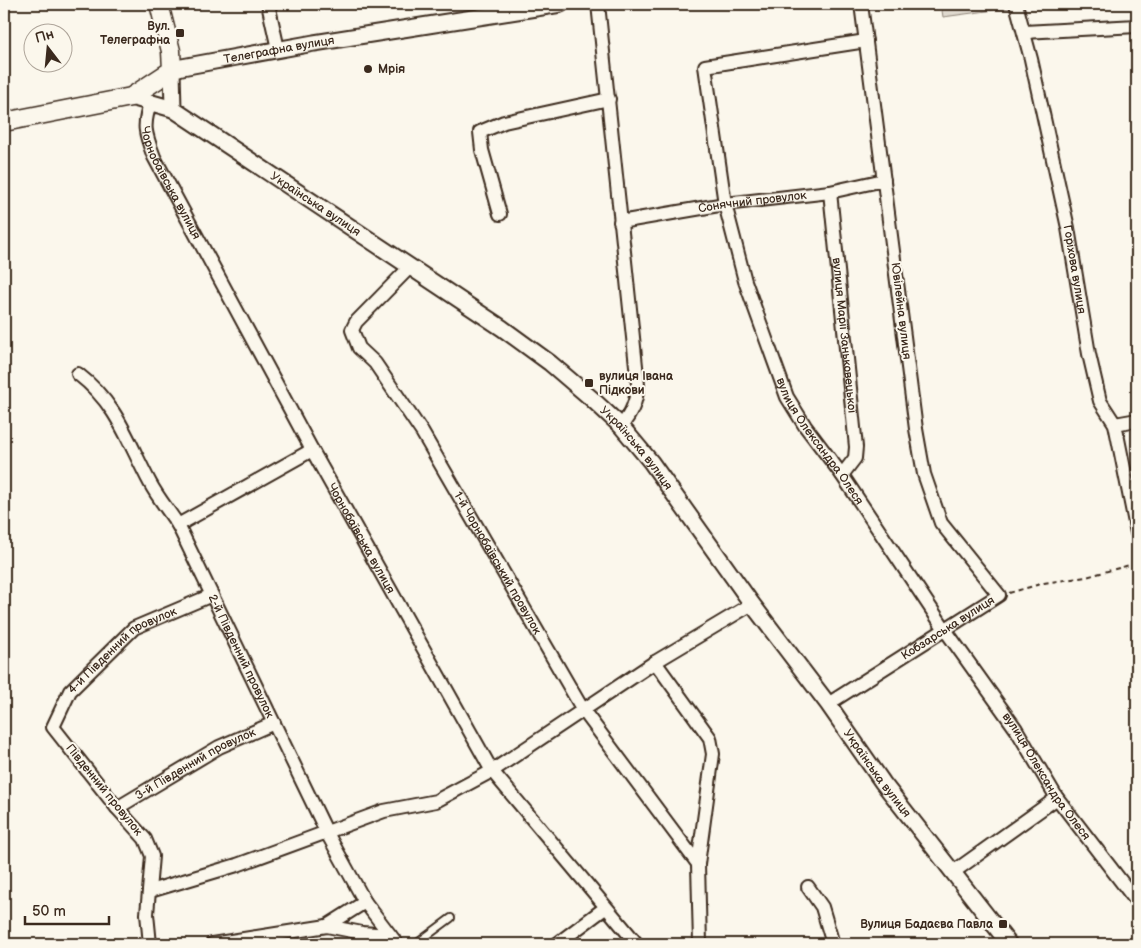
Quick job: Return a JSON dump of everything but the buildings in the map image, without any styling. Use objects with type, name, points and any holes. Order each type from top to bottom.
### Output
[{"type":"main road","points":[[159,4],[171,51],[172,70]]},
{"type":"main road","name":"Телеграфна вулиця","points":[[4,122],[131,97],[172,70]]},
{"type":"street","points":[[268,4],[278,49]]},
{"type":"street","name":"Телеграфна вулиця","points":[[172,70],[278,49],[561,4]]},
{"type":"street","points":[[598,4],[638,385],[636,402],[630,416],[621,426]]},
{"type":"street","name":"Ювілейна вулиця","points":[[861,4],[916,429],[924,474],[941,523],[1000,596]]},
{"type":"street","name":"Горіхова вулиця","points":[[1016,4],[1068,228],[1089,354],[1100,401],[1115,424],[1137,533]]},
{"type":"street","points":[[1024,32],[1137,26]]},
{"type":"street","name":"вулиця Олександра Олеся","points":[[866,41],[705,66],[725,204],[745,282],[787,397],[805,426],[842,474],[946,631],[1016,729],[1057,798],[1137,902]]},
{"type":"street","points":[[172,70],[172,108]]},
{"type":"street","name":"Українська вулиця","points":[[131,97],[172,108],[502,328],[550,363],[621,426],[651,462],[752,604],[828,704],[883,783],[1009,944]]},
{"type":"street","points":[[500,214],[482,150],[480,132],[504,122],[609,99]]},
{"type":"street","name":"Чорнобаївська вулиця","points":[[151,101],[144,124],[145,135],[154,157],[312,450],[492,771],[637,944]]},
{"type":"street","name":"Сонячний провулок","points":[[620,222],[725,204],[830,192],[884,180]]},
{"type":"street","name":"вулиця Марії Заньковецької","points":[[830,192],[856,447],[855,458],[842,474]]},
{"type":"street","name":"1-й Чорнобаївський провулок","points":[[410,267],[356,322],[352,330],[358,348],[375,363],[422,432],[583,710],[698,864]]},
{"type":"street","name":"2-й Південний провулок","points":[[78,374],[114,410],[151,485],[178,525],[327,833],[365,902],[393,940]]},
{"type":"street","points":[[1115,424],[1137,420]]},
{"type":"street","points":[[178,525],[312,450]]},
{"type":"street","name":"4-й Південний провулок","points":[[53,727],[70,691],[134,628],[212,595]]},
{"type":"street","name":"Кобзарська вулиця","points":[[828,704],[1000,596]]},
{"type":"street","points":[[150,891],[237,865],[384,811],[436,801],[492,771],[655,662],[752,604]]},
{"type":"street","points":[[655,662],[710,738],[714,754],[698,864],[700,944]]},
{"type":"street","name":"3-й Південний провулок","points":[[117,808],[219,747],[274,723]]},
{"type":"street","name":"Південний провулок","points":[[53,727],[117,808],[145,839],[152,856],[147,914],[150,944]]},
{"type":"street","points":[[952,873],[1057,798]]},
{"type":"street","points":[[808,887],[822,907],[833,944]]},
{"type":"street","points":[[328,926],[365,902]]},
{"type":"street","points":[[557,944],[605,908]]},
{"type":"street","points":[[212,944],[328,926],[393,940]]},
{"type":"lane","points":[[416,944],[452,918]]},
{"type":"path","name":"Кобзарська вулиця","points":[[1000,596],[1044,583],[1086,577],[1137,563]]},
{"type":"shaded area","points":[[941,4],[1008,4],[1009,8],[943,17]]},
{"type":"place","name":"Вул. Телеграфна","points":[[180,33]]},
{"type":"place","name":"Мрія","points":[[368,69]]},
{"type":"place","name":"вулиця Івана Підкови","points":[[589,383]]},
{"type":"place","name":"Вулиця Бадаєва Павла","points":[[1003,924]]}]
